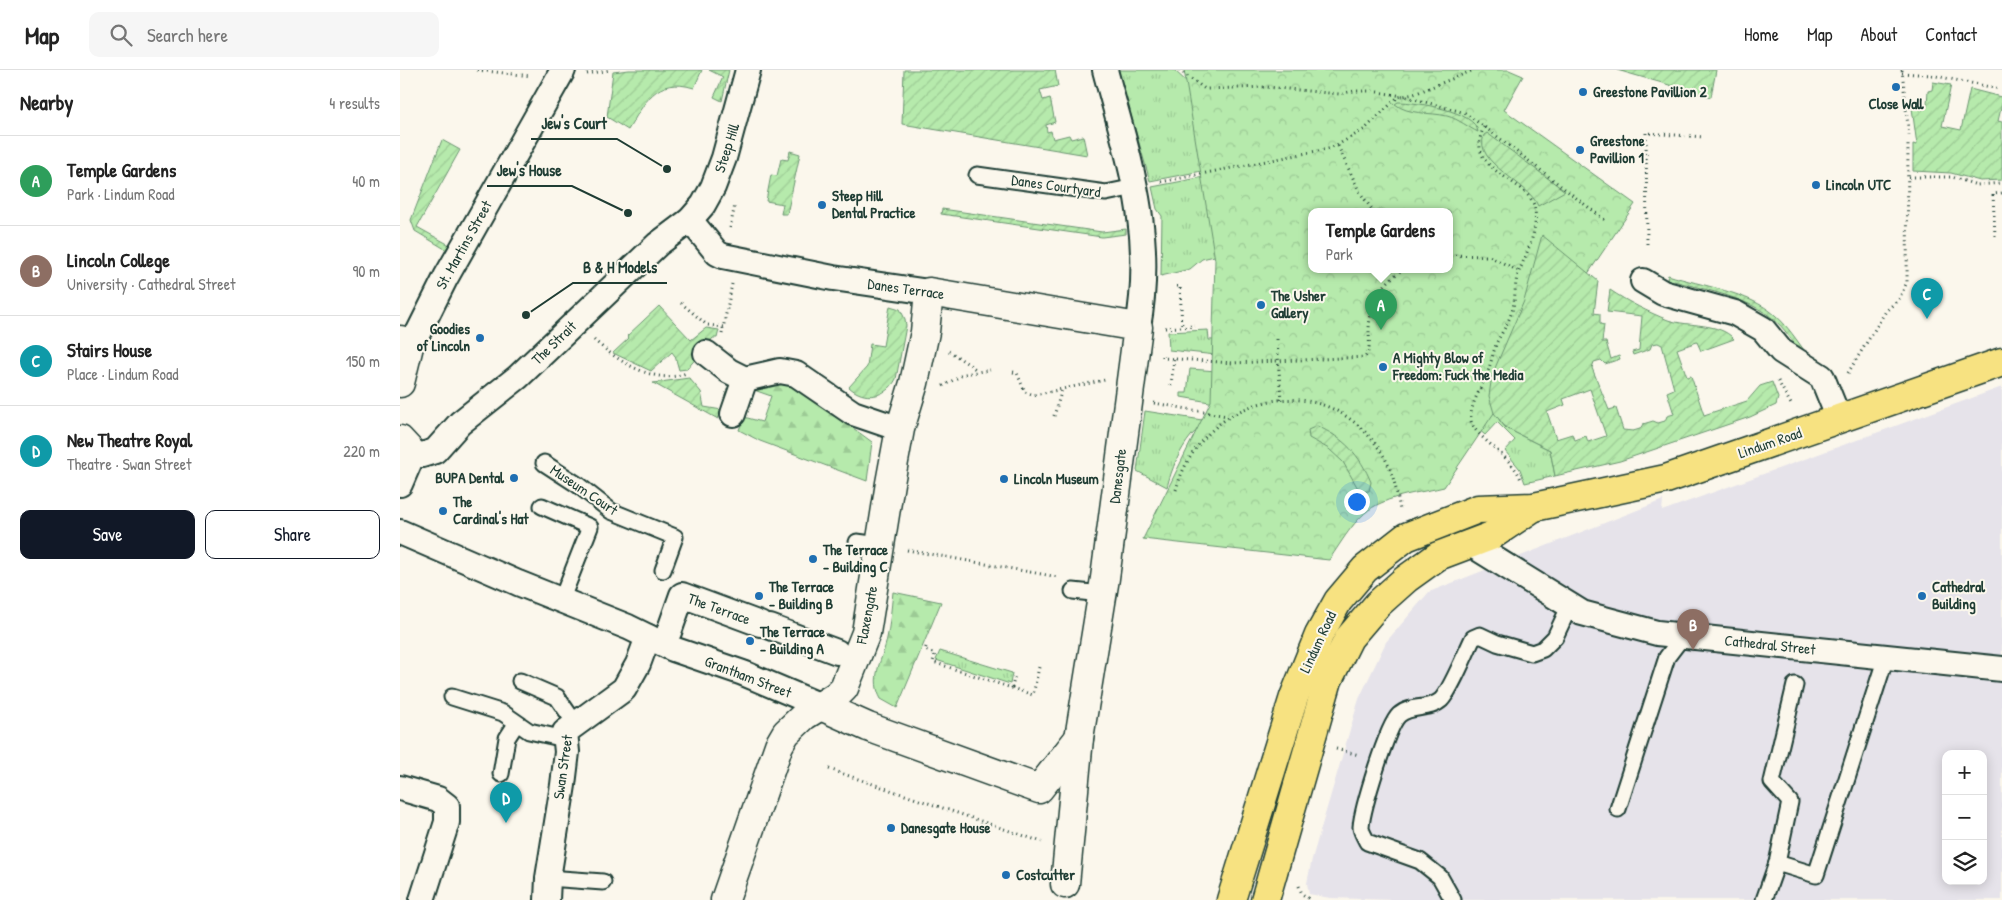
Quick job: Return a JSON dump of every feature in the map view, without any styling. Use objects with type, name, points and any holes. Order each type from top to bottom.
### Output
[{"type":"main road","name":"Lindum Road","points":[[1230,900],[1294,697],[1319,635],[1338,601],[1365,569],[1406,537],[1478,509],[1530,508],[1666,479],[2002,362]]},
{"type":"main road","name":"Lindum Road","points":[[1265,900],[1328,680],[1349,638],[1378,604],[1406,578],[1438,556],[1491,536],[1530,508]]},
{"type":"street","name":"St. Martins Street","points":[[405,341],[418,333],[446,277],[563,70]]},
{"type":"street","name":"Steep Hill","points":[[690,220],[704,205],[714,187],[735,124],[748,70]]},
{"type":"street","name":"Danesgate","points":[[1065,884],[1079,738],[1102,594],[1120,389],[1157,328],[1145,264],[1146,185],[1105,70]]},
{"type":"street","name":"Danes Terrace","points":[[690,220],[717,253],[729,258],[833,278],[937,288],[1157,328]]},
{"type":"street","name":"The Strait","points":[[406,447],[422,455],[435,451],[460,423],[518,377],[658,244],[690,220]]},
{"type":"street","points":[[1643,281],[1663,293],[1735,313],[1762,328],[1781,351],[1822,377],[1848,416]]},
{"type":"street","name":"Flaxengate","points":[[725,900],[778,745],[786,733],[804,716],[836,696],[849,680],[866,634],[879,545],[900,429],[937,288]]},
{"type":"street","points":[[400,383],[405,341]]},
{"type":"street","points":[[706,353],[729,372],[745,378],[780,371],[796,374],[853,412],[900,429]]},
{"type":"street","points":[[731,419],[745,378]]},
{"type":"street","points":[[400,484],[406,447]]},
{"type":"street","name":"Grantham Street","points":[[400,532],[561,601],[655,630],[673,649],[743,673],[868,727],[1039,789],[1079,738]]},
{"type":"street","name":"Cathedral Street","points":[[1469,543],[1582,613],[1647,630],[1683,636],[2002,669]]},
{"type":"street","name":"The Terrace","points":[[655,630],[682,595],[826,648]]},
{"type":"street","name":"Swan Street","points":[[547,889],[570,731],[624,689],[655,630]]},
{"type":"street","points":[[400,788],[438,799],[447,806],[447,822],[429,856],[422,900]]},
{"type":"lane","name":"Danes Courtyard","points":[[976,175],[1106,193],[1146,185]]},
{"type":"lane","name":"Museum Court","points":[[544,463],[578,485],[611,511],[675,537],[663,570]]},
{"type":"lane","points":[[542,506],[590,527],[561,601]]},
{"type":"lane","points":[[1073,591],[1102,594]]},
{"type":"lane","points":[[1453,900],[1440,877],[1420,861],[1367,842],[1361,830],[1364,809],[1397,716],[1405,710],[1432,706],[1442,699],[1473,638],[1480,635],[1496,643],[1532,653],[1543,649],[1555,637],[1570,605]]},
{"type":"lane","points":[[1618,809],[1668,657],[1683,636]]},
{"type":"lane","points":[[1777,863],[1816,875],[1886,657]]},
{"type":"lane","points":[[452,697],[503,713],[516,724],[529,731],[570,731],[557,697],[520,681]]},
{"type":"lane","points":[[1764,900],[1777,863],[1790,802],[1772,782],[1794,685]]},
{"type":"lane","points":[[501,774],[507,738],[516,724]]},
{"type":"lane","points":[[547,889],[603,882]]},
{"type":"path","points":[[477,70],[532,76]]},
{"type":"path","points":[[1179,70],[1200,86],[1210,90],[1267,87],[1339,94],[1360,91],[1403,96],[1465,113],[1606,221]]},
{"type":"path","points":[[1146,185],[1338,146],[1365,129],[1392,102],[1403,96],[1414,94],[1474,70]]},
{"type":"path","points":[[1909,136],[1902,72],[1930,75],[2000,89]]},
{"type":"path","points":[[1484,127],[1478,141],[1484,157],[1491,166],[1529,198],[1534,207],[1529,250],[1519,271],[1511,316],[1497,343],[1487,374],[1474,401],[1471,422],[1476,432],[1517,470],[1530,508]]},
{"type":"path","points":[[1647,244],[1646,133],[1704,137]]},
{"type":"path","points":[[1848,416],[1849,369],[1886,311],[1898,299],[1907,282],[1908,144]]},
{"type":"path","points":[[1338,146],[1359,191],[1371,208]]},
{"type":"path","points":[[1909,177],[1952,177],[1977,185],[2002,183]]},
{"type":"path","points":[[1994,236],[1992,194],[2002,193]]},
{"type":"path","points":[[728,238],[735,202]]},
{"type":"path","points":[[1453,255],[1489,256],[1519,271]]},
{"type":"path","points":[[1164,350],[1163,358],[1217,363],[1279,362],[1365,357],[1368,351],[1369,322],[1373,304],[1386,285],[1400,273]]},
{"type":"path","points":[[1177,286],[1180,286],[1182,328]]},
{"type":"path","points":[[722,334],[731,288]]},
{"type":"path","points":[[681,304],[707,325],[724,327]]},
{"type":"path","points":[[1157,328],[1195,326]]},
{"type":"path","points":[[1157,328],[1165,332]]},
{"type":"path","points":[[587,334],[607,352],[650,376],[687,373],[706,353]]},
{"type":"path","points":[[1277,339],[1280,401]]},
{"type":"path","points":[[953,354],[978,370]]},
{"type":"path","points":[[1171,384],[1174,359]]},
{"type":"path","points":[[938,391],[953,379],[978,370],[990,370]]},
{"type":"path","points":[[1013,372],[1017,373],[1025,392],[1034,395],[1062,389],[1120,389],[1227,416]]},
{"type":"path","points":[[1773,374],[1792,406],[1799,433]]},
{"type":"path","points":[[1054,416],[1062,389]]},
{"type":"path","points":[[1176,490],[1191,452],[1208,431],[1227,416],[1255,404],[1296,400],[1323,406],[1348,418],[1368,435],[1385,458],[1391,470],[1406,537]]},
{"type":"path","points":[[879,545],[1074,580],[1073,591]]},
{"type":"path","points":[[926,647],[925,650],[936,654],[933,662],[1033,695],[1039,667]]},
{"type":"path","points":[[1012,688],[1015,674]]},
{"type":"path","points":[[1334,748],[1380,760]]},
{"type":"path","points":[[829,769],[1047,844]]},
{"type":"path","points":[[1300,880],[1302,894],[1311,900]]},
{"type":"shaded area","points":[[2002,387],[2002,900],[1393,900],[1330,898],[1309,894],[1307,883],[1312,859],[1359,699],[1386,642],[1429,592],[1663,500],[1662,511]]},
{"type":"green space","points":[[629,70],[702,70],[694,88],[681,85],[670,86],[660,89],[653,94],[640,110],[628,130],[607,117],[613,72]]},
{"type":"green space","points":[[709,70],[729,70],[722,101],[714,97],[723,77]]},
{"type":"green space","points":[[904,70],[1055,70],[1058,86],[1040,90],[1043,100],[1050,98],[1055,122],[1046,125],[1047,132],[1051,131],[1053,139],[1069,135],[1071,139],[1083,136],[1087,155],[902,124]]},
{"type":"green space","points":[[1118,70],[1174,70],[1188,83],[1321,148],[1150,181]]},
{"type":"green space","points":[[1184,70],[1509,70],[1523,76],[1504,110],[1635,204],[1444,487],[1396,497],[1372,508],[1351,528],[1329,560],[1143,539],[1211,401],[1215,260]]},
{"type":"green space","points":[[1617,70],[1716,70],[1711,97]]},
{"type":"green space","points":[[1933,82],[1951,85],[1942,126],[1961,130],[1970,89],[2001,97],[2002,104],[1998,121],[2002,122],[2002,180],[1980,181],[1951,173],[1913,171],[1913,144],[1917,145],[1912,108],[1925,109],[1928,91],[1932,90]]},
{"type":"green space","points":[[1398,102],[1431,106],[1457,113],[1475,125],[1478,132],[1447,116],[1419,113],[1400,108],[1395,104]]},
{"type":"green space","points":[[1487,133],[1565,191],[1538,206],[1533,197],[1494,164],[1487,155],[1483,145],[1484,135]]},
{"type":"green space","points":[[442,140],[460,150],[417,227],[455,248],[455,255],[415,231],[411,220]]},
{"type":"green space","points":[[790,151],[800,154],[787,214],[781,214],[783,204],[766,201],[771,175],[777,176],[781,159],[788,160]]},
{"type":"green space","points":[[1323,154],[1313,208],[1308,208],[1308,213],[1227,253],[1202,259],[1190,269],[1161,276],[1162,216],[1157,209],[1152,187]]},
{"type":"green space","points":[[942,209],[1102,232],[1126,229],[1126,234],[1102,237],[941,214]]},
{"type":"green space","points":[[1542,235],[1598,281],[1594,313],[1600,314],[1600,324],[1604,325],[1602,342],[1606,342],[1611,359],[1619,356],[1620,359],[1605,364],[1601,360],[1594,362],[1592,368],[1609,410],[1616,408],[1623,430],[1633,431],[1640,429],[1643,424],[1653,421],[1658,423],[1665,421],[1667,416],[1674,414],[1667,392],[1674,389],[1662,345],[1658,343],[1652,344],[1650,349],[1633,355],[1632,352],[1639,350],[1642,316],[1607,312],[1610,290],[1653,314],[1668,320],[1712,327],[1728,334],[1734,339],[1701,351],[1697,342],[1677,349],[1687,377],[1691,376],[1704,415],[1747,401],[1760,386],[1772,382],[1778,398],[1776,405],[1750,417],[1620,461],[1555,476],[1550,450],[1506,428],[1494,413],[1489,396],[1492,375],[1524,301]],"holes":[[[1590,389],[1606,436],[1588,442],[1586,436],[1575,440],[1572,434],[1556,439],[1547,412],[1565,405],[1563,399]]]},
{"type":"green space","points":[[1668,275],[1739,295],[1764,307],[1784,324],[1807,354],[1803,357],[1781,326],[1761,310],[1736,299],[1667,279]]},
{"type":"green space","points":[[659,306],[691,340],[706,328],[719,330],[717,338],[713,338],[687,369],[679,370],[672,352],[651,371],[613,353],[629,338],[627,336]]},
{"type":"green space","points":[[890,306],[900,309],[906,326],[896,379],[881,394],[868,396],[861,394],[849,387],[867,367],[870,344],[883,346]]},
{"type":"green space","points":[[1208,330],[1209,340],[1262,338],[1235,357],[1169,350],[1168,332]]},
{"type":"green space","points":[[1190,369],[1217,371],[1215,403],[1181,397],[1181,393],[1187,393]]},
{"type":"green space","points":[[689,378],[701,392],[704,407],[722,410],[718,419],[653,383]]},
{"type":"green space","points":[[777,381],[793,384],[872,442],[867,481],[760,441],[739,430],[744,417],[762,422],[771,396],[754,390],[760,386]]},
{"type":"green space","points":[[1483,389],[1500,421],[1506,428],[1550,450],[1555,476],[1525,483],[1520,469],[1505,451],[1515,440],[1497,422],[1485,435],[1478,429]]},
{"type":"green space","points":[[1145,411],[1202,420],[1200,427],[1191,436],[1179,454],[1167,487],[1137,471]]},
{"type":"green space","points":[[1317,426],[1335,436],[1350,448],[1367,472],[1371,482],[1369,491],[1360,492],[1343,462],[1329,449],[1309,438],[1308,430]]},
{"type":"green space","points":[[893,592],[941,602],[897,708],[881,699],[876,684],[886,643]]},
{"type":"green space","points":[[940,651],[1012,673],[1010,684],[936,660]]},
{"type":"place","name":"Close Wall","points":[[1896,87]]},
{"type":"place","name":"Greestone Pavillion 2","points":[[1583,92]]},
{"type":"place","name":"Greestone Pavillion 1","points":[[1580,150]]},
{"type":"place","name":"Jew's Court","points":[[667,169]]},
{"type":"place","name":"Lincoln UTC","points":[[1816,185]]},
{"type":"place","name":"Steep Hill Dental Practice","points":[[822,205]]},
{"type":"place","name":"Jew's House","points":[[628,213]]},
{"type":"place","name":"The Usher Gallery","points":[[1261,305]]},
{"type":"place","name":"B & H Models","points":[[526,315]]},
{"type":"place","name":"Stairs House","points":[[1927,319]]},
{"type":"place","name":"Temple Gardens","points":[[1381,330]]},
{"type":"place","name":"Goodies of Lincoln","points":[[480,338]]},
{"type":"place","name":"A Mighty Blow of Freedom: Fuck the Media","points":[[1383,367]]},
{"type":"place","name":"BUPA Dental","points":[[514,478]]},
{"type":"place","name":"Lincoln Museum","points":[[1004,479]]},
{"type":"place","name":"The Cardinal's Hat","points":[[443,511]]},
{"type":"place","name":"The Terrace - Building C","points":[[813,559]]},
{"type":"place","name":"The Terrace - Building B","points":[[759,596]]},
{"type":"place","name":"Cathedral Building","points":[[1922,596]]},
{"type":"place","name":"The Terrace - Building A","points":[[750,641]]},
{"type":"place","name":"Lincoln College","points":[[1693,650]]},
{"type":"place","name":"New Theatre Royal","points":[[506,823]]},
{"type":"place","name":"Danesgate House","points":[[891,828]]},
{"type":"place","name":"Costcutter","points":[[1006,875]]}]
